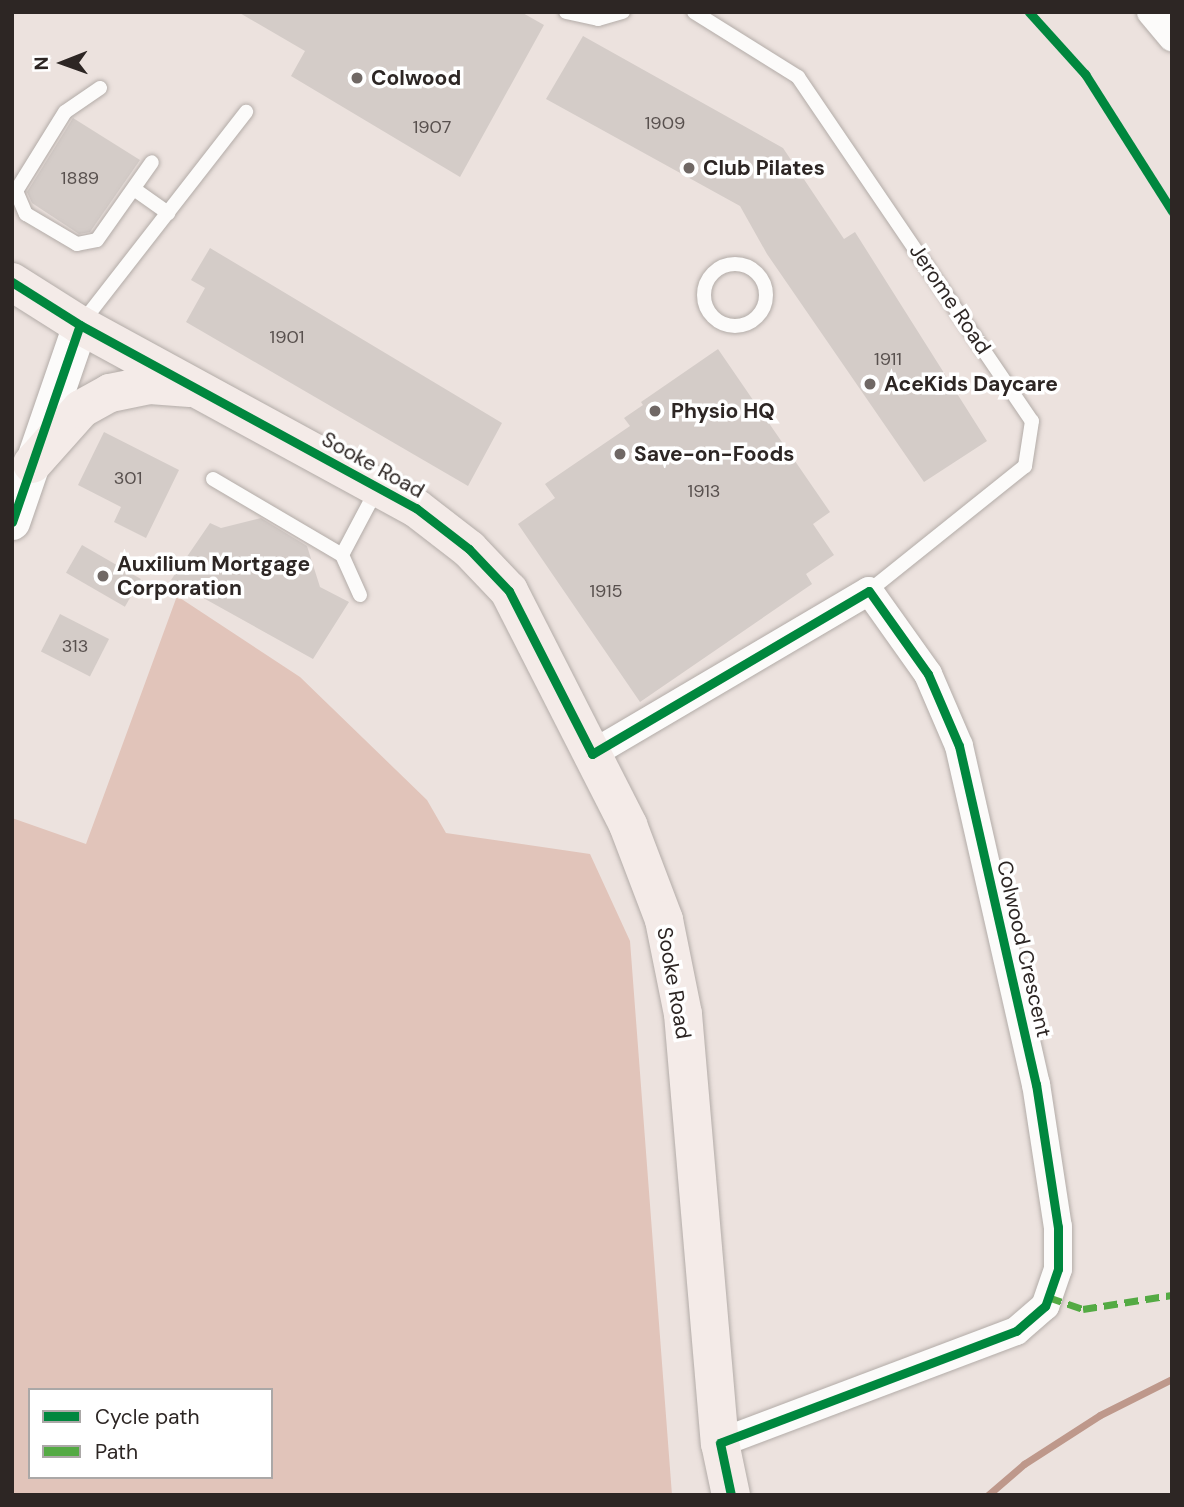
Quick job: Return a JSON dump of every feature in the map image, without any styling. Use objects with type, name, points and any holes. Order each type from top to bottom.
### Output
[{"type":"main road","name":"Sooke Road","points":[[12,282],[80,325],[416,508],[469,549],[509,591],[592,754],[649,875],[677,970],[720,1443],[731,1495]]},
{"type":"main road","points":[[32,464],[81,409],[110,393],[150,385],[196,388]]},
{"type":"street","points":[[1151,12],[1172,37]]},
{"type":"street","points":[[12,522],[80,325]]},
{"type":"street","points":[[592,754],[869,591]]},
{"type":"street","name":"Colwood Crescent","points":[[720,1443],[1016,1332],[1045,1306],[1058,1269],[1058,1227],[1036,1084],[959,746],[928,674],[869,591]]},
{"type":"lane","points":[[566,12],[598,19],[623,12]]},
{"type":"lane","name":"Jerome Road","points":[[694,12],[798,77],[1032,421],[1025,466],[869,591]]},
{"type":"lane","points":[[100,88],[65,112],[16,191],[18,202],[26,214],[77,244],[97,240],[152,162]]},
{"type":"lane","points":[[80,325],[246,112]]},
{"type":"lane","points":[[134,188],[167,213]]},
{"type":"lane","points":[[741,265],[758,275],[766,294],[760,314],[743,325],[715,318],[705,302],[712,274],[741,265]]},
{"type":"lane","points":[[213,479],[342,555],[360,595]]},
{"type":"lane","points":[[342,555],[378,487]]},
{"type":"shaded area","points":[[177,596],[300,677],[427,800],[446,833],[590,854],[630,941],[672,1495],[12,1495],[12,818],[86,844]]},
{"type":"building","points":[[238,12],[521,12],[544,25],[460,177],[291,76],[305,51]]},
{"type":"building","points":[[583,36],[783,148],[844,239],[855,232],[987,441],[924,482],[767,254],[740,206],[546,99]]},
{"type":"building","points":[[73,118],[140,160],[90,232],[79,234],[32,203],[27,192]]},
{"type":"building","points":[[210,248],[502,423],[468,486],[186,322],[205,288],[191,280]]},
{"type":"building","points":[[718,349],[830,512],[813,524],[834,555],[806,574],[812,584],[640,702],[518,524],[555,498],[545,484],[630,426],[624,418],[643,405],[641,402]]},
{"type":"building","points":[[104,432],[179,470],[146,538],[114,522],[121,507],[78,485]]},
{"type":"building","points":[[261,518],[307,546],[320,587],[349,602],[313,659],[171,580],[210,523],[221,528]]},
{"type":"building","name":"Auxilium Mortgage Corporation","points":[[82,545],[141,579],[125,607],[66,573]]},
{"type":"building","points":[[60,614],[109,639],[90,676],[41,651]]},
{"type":"waterway","points":[[988,1495],[1024,1464],[1100,1415],[1172,1379]]},
{"type":"marked path","points":[[1048,1297],[1083,1309],[1172,1295]]},
{"type":"cycle path","points":[[1029,12],[1085,74],[1172,211]]},
{"type":"cycle path","points":[[12,282],[80,325],[416,508],[469,549],[509,591],[592,754],[869,591],[928,674],[959,746],[1036,1084],[1058,1227],[1058,1269],[1045,1306],[1016,1331],[720,1443],[731,1495]]},
{"type":"cycle path","points":[[12,522],[80,325]]},
{"type":"place","name":"Colwood","points":[[357,78]]},
{"type":"place","name":"Club Pilates","points":[[689,168]]},
{"type":"place","name":"AceKids Daycare","points":[[870,384]]},
{"type":"place","name":"Physio HQ","points":[[655,411]]},
{"type":"place","name":"Save-on-Foods","points":[[620,454]]},
{"type":"place","name":"Auxilium Mortgage Corporation","points":[[103,576]]}]
